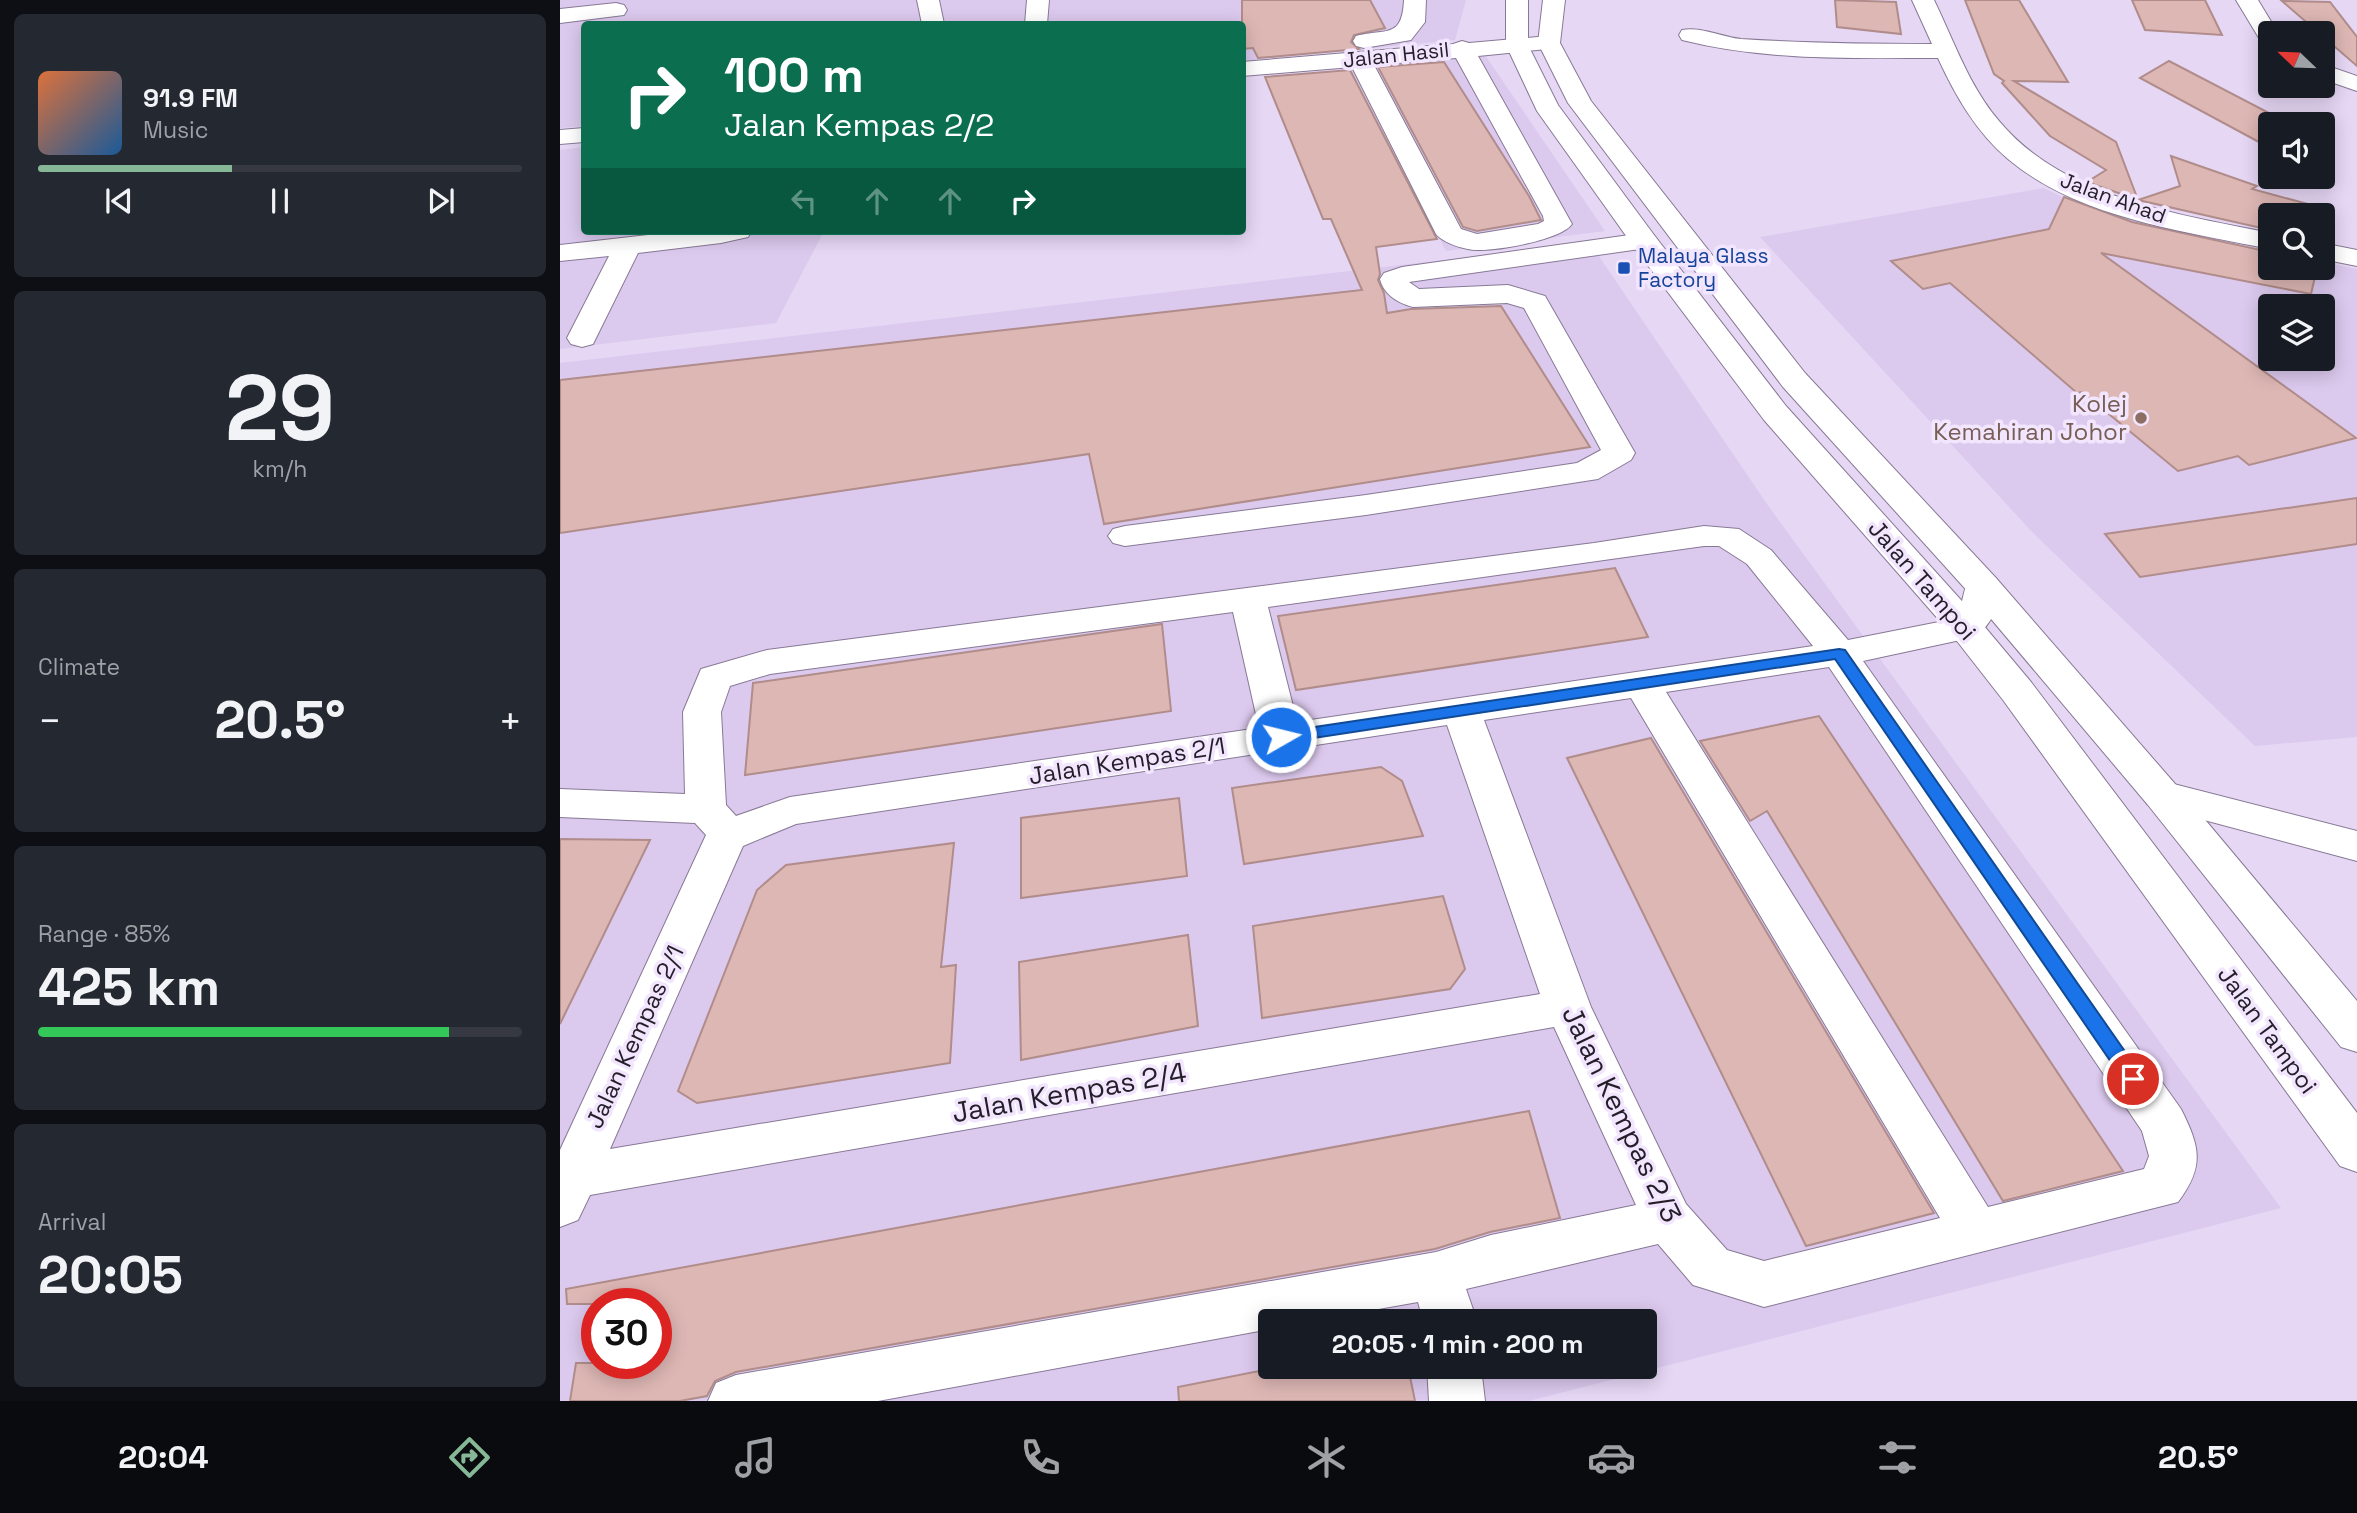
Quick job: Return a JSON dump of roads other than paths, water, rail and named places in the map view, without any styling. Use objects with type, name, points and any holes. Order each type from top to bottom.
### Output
[{"type":"street","points":[[928,0],[932,21]]},
{"type":"street","points":[[1036,21],[1038,0]]},
{"type":"street","points":[[1246,55],[1403,36],[1414,22],[1415,0]]},
{"type":"street","name":"Jalan Tampoi","points":[[1517,0],[1517,45],[1546,106],[1644,242],[1775,413],[1966,628],[2017,691],[2357,1151]]},
{"type":"street","points":[[1549,43],[1554,0]]},
{"type":"street","name":"Jalan Ahad","points":[[1923,0],[1971,101],[1992,130],[2020,155],[2053,177],[2093,195],[2145,213],[2258,238]]},
{"type":"street","points":[[2247,0],[2260,21]]},
{"type":"street","points":[[560,16],[616,10]]},
{"type":"street","points":[[1690,35],[1732,45],[1814,51],[1948,51]]},
{"type":"street","name":"Jalan Tampoi","points":[[1549,43],[1580,103],[1794,380],[1983,586],[2162,795],[2357,1034]]},
{"type":"street","name":"Jalan Hasil","points":[[1246,69],[1462,48],[1549,43]]},
{"type":"street","points":[[1359,58],[1450,234],[1476,242],[1546,230],[1558,224],[1462,48]]},
{"type":"street","points":[[2335,76],[2357,84]]},
{"type":"street","points":[[560,125],[581,122]]},
{"type":"street","points":[[560,253],[724,235]]},
{"type":"street","points":[[1125,536],[1366,505],[1586,472],[1619,453],[1535,302],[1507,294],[1413,298],[1396,287],[1394,279],[1402,275],[1644,242]]},
{"type":"street","points":[[582,338],[628,245]]},
{"type":"street","points":[[2335,254],[2357,258]]},
{"type":"street","points":[[560,803],[716,822],[702,712],[714,678],[767,662],[1594,553],[1704,536],[1727,536],[1759,557],[1839,654]]},
{"type":"street","points":[[1966,628],[1981,608],[1983,586]]},
{"type":"street","points":[[1248,597],[1281,737]]},
{"type":"street","name":"Jalan Kempas 2/1","points":[[565,1191],[716,822],[1839,654],[1966,628]]},
{"type":"street","name":"Jalan Kempas 2/3","points":[[1462,712],[1568,1007],[1668,1220],[1711,1269],[1764,1284],[2160,1186],[2171,1174],[2176,1156],[2164,1123],[1839,654]]},
{"type":"street","points":[[1642,684],[1976,1231]]},
{"type":"street","points":[[2162,795],[2357,846]]},
{"type":"street","points":[[2271,928],[2357,1010]]},
{"type":"street","name":"Jalan Kempas 2/4","points":[[565,1191],[1568,1007]]},
{"type":"street","points":[[2306,1084],[2357,1160]]},
{"type":"street","points":[[736,1401],[1443,1298],[1490,1258],[1668,1220]]},
{"type":"street","points":[[1455,1379],[1457,1401]]},
{"type":"place","name":"Malaya Glass Factory","points":[[1624,268]]},
{"type":"place","name":"Kolej Kemahiran Johor","points":[[2141,418]]}]
